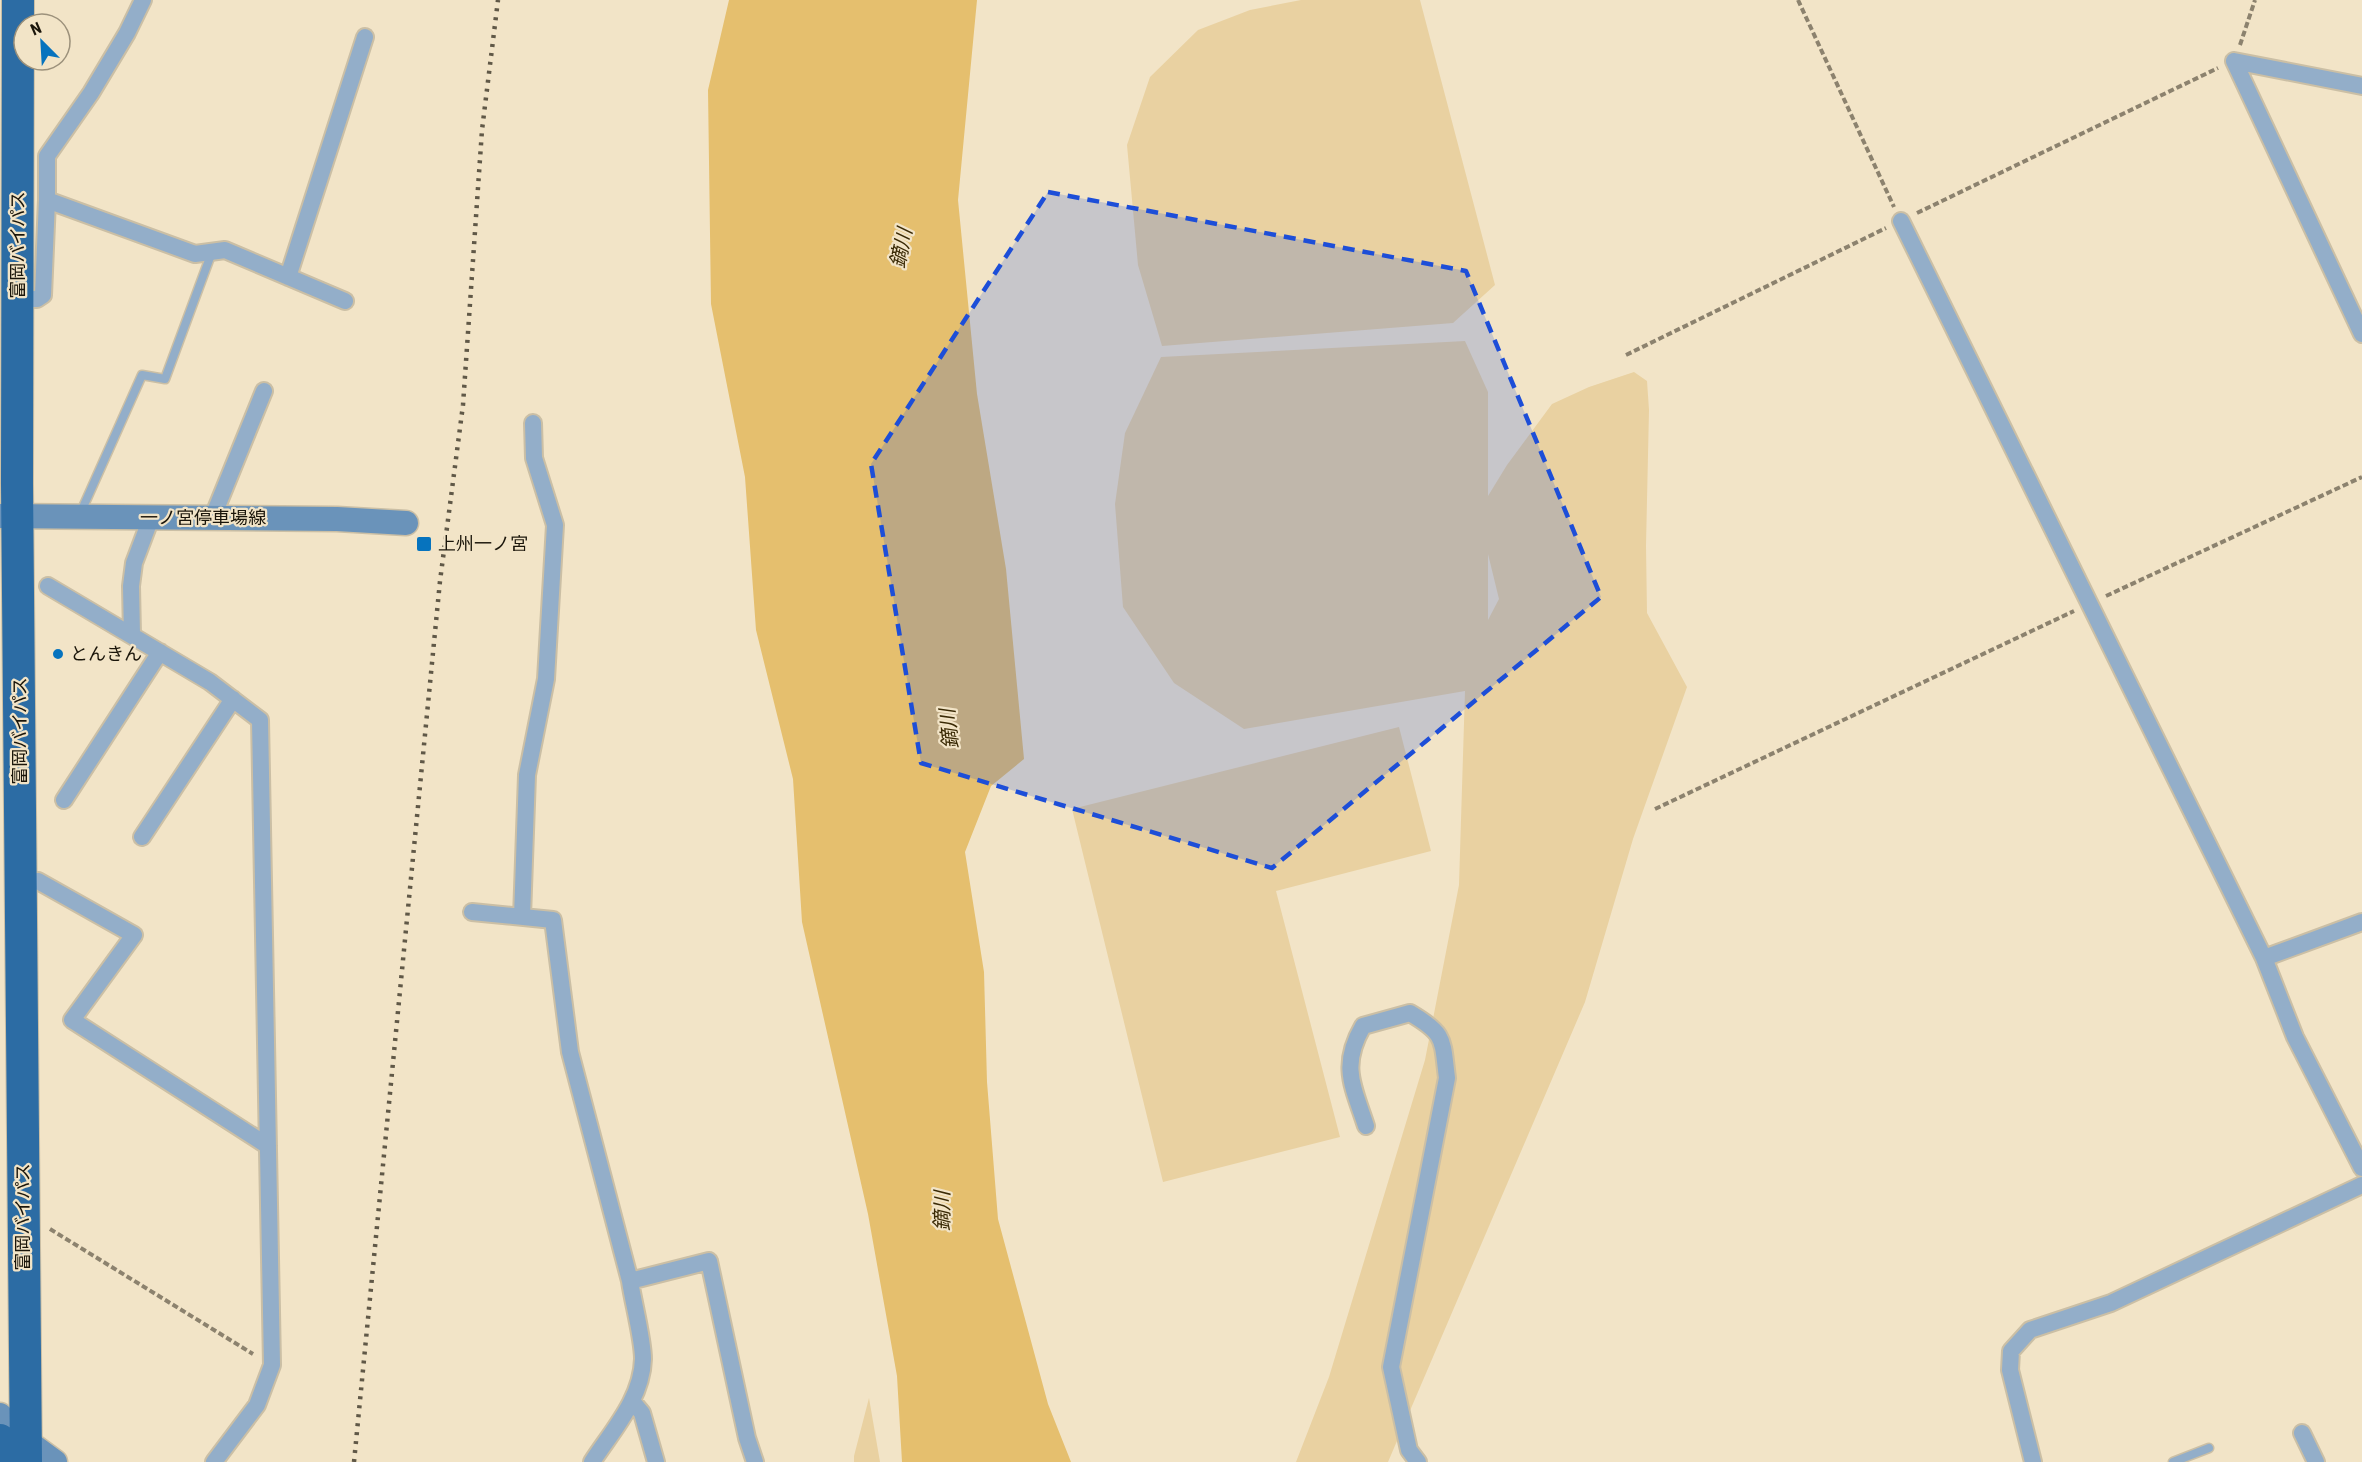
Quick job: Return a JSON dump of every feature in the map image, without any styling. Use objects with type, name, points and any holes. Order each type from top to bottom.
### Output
[{"type":"highway","name":"富岡バイパス","points":[[0,1462],[17,1447],[23,1220],[9,516],[18,0]]},
{"type":"main road","name":"一ノ宮停車場線","points":[[9,516],[337,519],[406,522]]},
{"type":"main road","points":[[0,1415],[17,1447],[55,1462]]},
{"type":"street","points":[[12,293],[37,299],[43,295],[47,156],[91,93],[128,33],[143,0]]},
{"type":"street","points":[[288,277],[365,37]]},
{"type":"street","points":[[2234,61],[2362,86]]},
{"type":"street","points":[[2234,61],[2362,334]]},
{"type":"street","points":[[47,200],[195,254],[225,250],[345,301]]},
{"type":"street","points":[[1901,221],[2264,958],[2295,1037],[2362,1168]]},
{"type":"street","points":[[212,519],[264,392]]},
{"type":"street","points":[[522,917],[527,775],[546,679],[555,525],[534,458],[533,423]]},
{"type":"street","points":[[132,634],[131,586],[134,563],[150,518]]},
{"type":"street","points":[[48,586],[210,682],[260,720],[272,1365],[257,1405],[214,1462]]},
{"type":"street","points":[[64,800],[160,652]]},
{"type":"street","points":[[142,837],[233,699]]},
{"type":"street","points":[[38,881],[134,935],[72,1020],[268,1146]]},
{"type":"street","points":[[472,912],[553,920],[570,1052],[630,1281],[643,1359],[632,1401],[592,1462]]},
{"type":"street","points":[[2264,958],[2362,922]]},
{"type":"street","points":[[1366,1126],[1349,1074],[1352,1045],[1363,1026],[1410,1013],[1431,1025],[1442,1040],[1447,1078],[1391,1367],[1409,1450],[1418,1462]]},
{"type":"street","points":[[2033,1462],[2010,1370],[2011,1351],[2030,1330],[2111,1303],[2362,1185]]},
{"type":"street","points":[[630,1281],[709,1261],[747,1438],[755,1462]]},
{"type":"street","points":[[632,1401],[642,1413],[657,1462]]},
{"type":"street","points":[[2302,1433],[2316,1462]]},
{"type":"lane","points":[[78,517],[142,375],[165,380],[212,252]]},
{"type":"lane","points":[[2173,1462],[2209,1448]]},
{"type":"path","points":[[1798,0],[1901,221]]},
{"type":"path","points":[[1626,355],[2234,61],[2254,10],[2255,0]]},
{"type":"path","points":[[1655,809],[2362,477]]},
{"type":"path","points":[[23,1220],[51,1230],[272,1365]]},
{"type":"highlighted area","points":[[1048,192],[1466,271],[1601,597],[1272,868],[921,763],[871,464]]},
{"type":"shaded area","points":[[1301,0],[1420,0],[1495,285],[1453,323],[1162,346],[1138,265],[1127,145],[1150,77],[1198,30],[1250,10]]},
{"type":"shaded area","points":[[1465,341],[1488,392],[1488,496],[1507,465],[1552,404],[1589,387],[1634,372],[1647,381],[1649,410],[1647,613],[1687,687],[1633,839],[1585,1002],[1388,1462],[1296,1462],[1329,1377],[1425,1060],[1459,885],[1465,691],[1244,729],[1174,683],[1123,607],[1115,504],[1125,433],[1161,357]],"holes":[[[1488,554],[1499,599],[1488,620]]]},
{"type":"shaded area","points":[[1399,727],[1431,851],[1276,891],[1340,1137],[1163,1182],[1072,809]]},
{"type":"shaded area","points":[[869,1398],[880,1462],[854,1462],[854,1456]]},
{"type":"water","name":"鏑川","points":[[729,0],[977,0],[958,200],[977,394],[1006,569],[1024,759],[991,786],[965,852],[984,972],[987,1082],[998,1219],[1048,1404],[1071,1462],[902,1462],[897,1376],[868,1214],[802,922],[793,779],[756,630],[745,477],[711,304],[708,90]]},
{"type":"railway","points":[[354,1462],[440,581],[463,405],[482,130],[498,0]]},
{"type":"place","name":"上州一ノ宮","points":[[424,544]]},
{"type":"place","name":"とんきん","points":[[58,654]]}]
